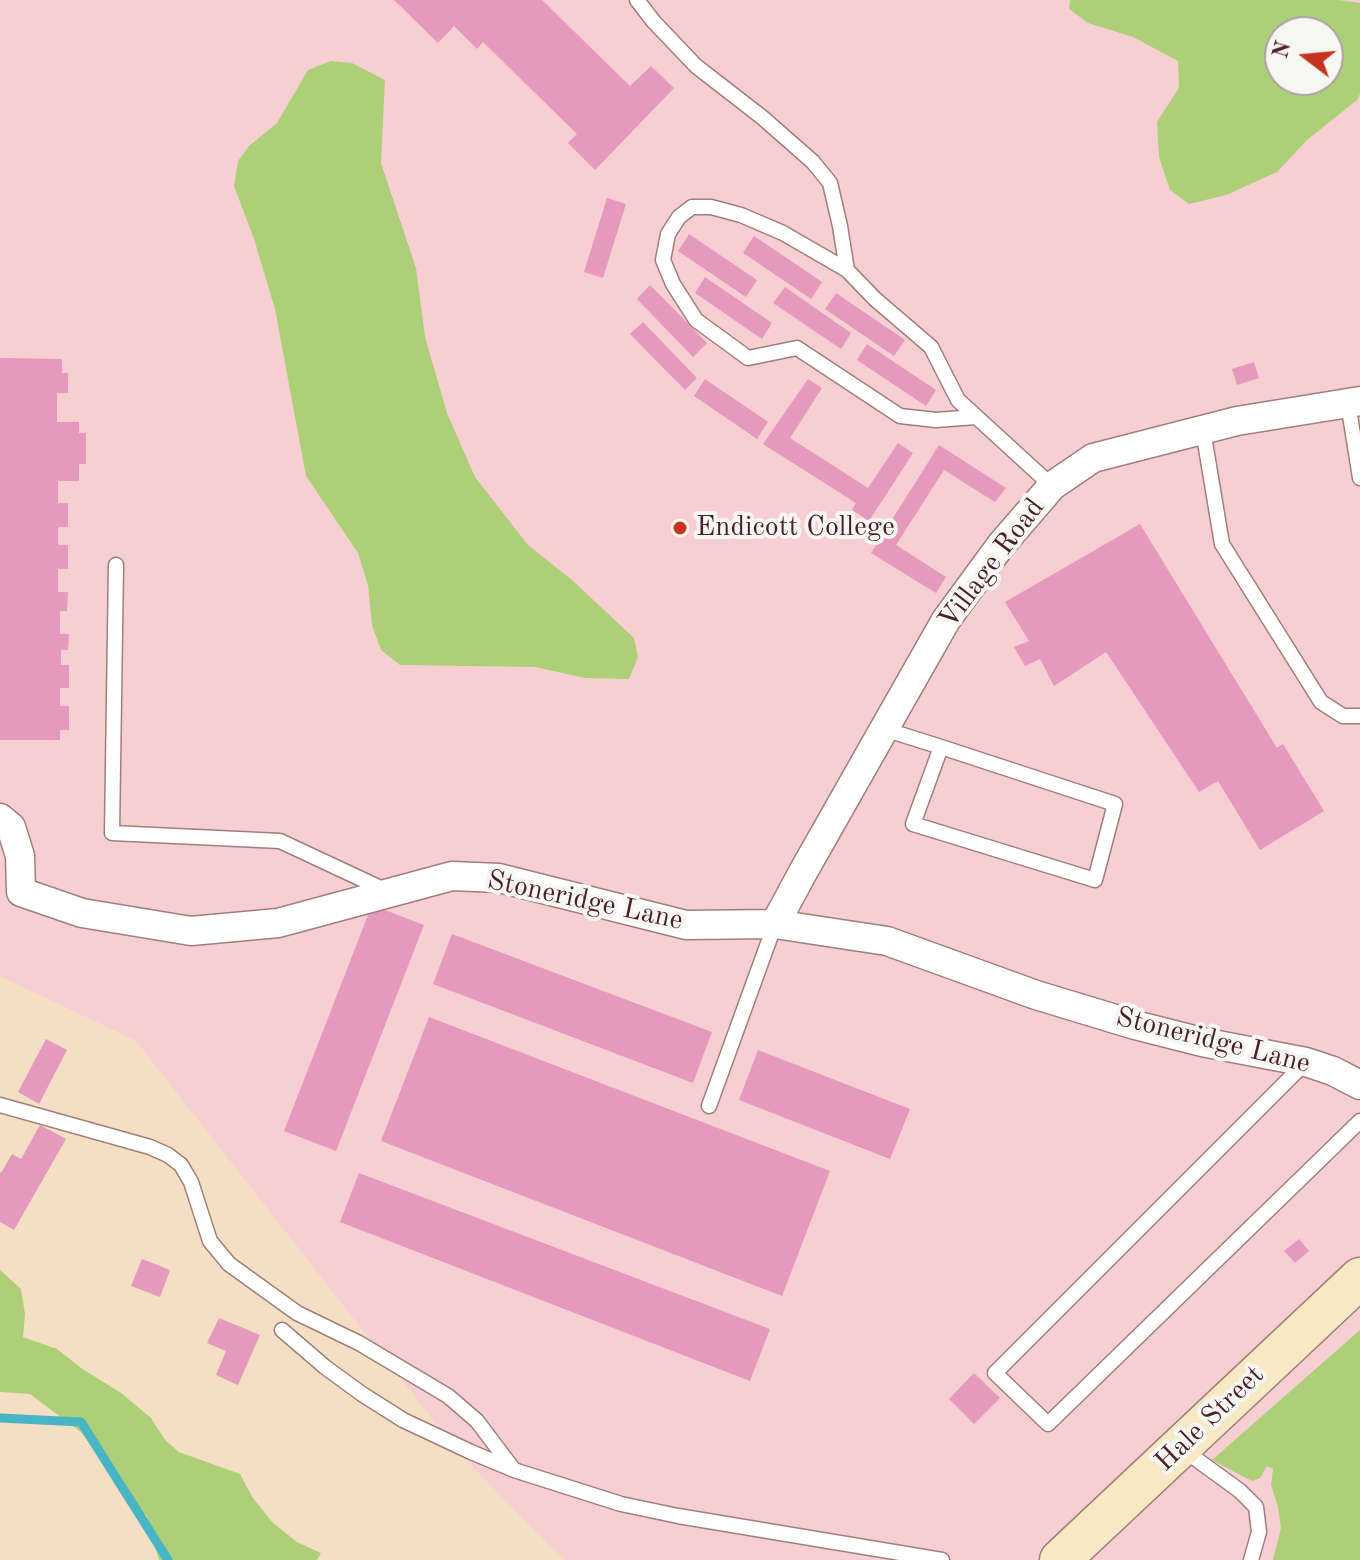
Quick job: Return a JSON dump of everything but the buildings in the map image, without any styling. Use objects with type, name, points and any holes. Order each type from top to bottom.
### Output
[{"type":"main road","name":"Hale Street","points":[[1060,1560],[1360,1278]]},
{"type":"street","name":"Village Road","points":[[775,924],[946,620],[1001,545],[1052,486],[1093,458],[1237,421],[1354,402]]},
{"type":"street","name":"Stoneridge Lane","points":[[0,818],[11,827],[20,856],[21,892],[82,913],[191,931],[278,923],[452,876],[499,878],[686,925],[775,924],[887,941],[1036,995],[1202,1042],[1306,1062],[1360,1085]]},
{"type":"lane","points":[[637,0],[696,66],[763,118],[813,162],[830,183],[847,270]]},
{"type":"lane","points":[[976,417],[936,420],[900,416],[797,348],[748,358],[696,320],[673,284],[663,260],[668,234],[679,217],[692,207],[711,207],[741,215],[783,233],[847,270],[875,299],[931,347],[958,400],[1052,486]]},
{"type":"lane","points":[[1354,402],[1360,478]]},
{"type":"lane","points":[[1203,430],[1222,544],[1321,702],[1343,716],[1360,716]]},
{"type":"lane","points":[[116,565],[112,833],[280,841],[391,892]]},
{"type":"lane","points":[[884,729],[941,747],[1115,804],[1095,880],[913,824],[941,747]]},
{"type":"lane","points":[[709,1106],[775,924]]},
{"type":"lane","points":[[1306,1062],[995,1373],[1048,1424],[1360,1121]]},
{"type":"lane","points":[[0,1105],[150,1147],[168,1155],[181,1165],[191,1182],[210,1241],[229,1264],[297,1313],[359,1343],[448,1396],[477,1421],[514,1470]]},
{"type":"lane","points":[[282,1330],[325,1367],[403,1420],[514,1470],[650,1510],[942,1560]]},
{"type":"lane","points":[[1181,1447],[1240,1491],[1256,1507],[1259,1532],[1251,1560]]},
{"type":"shaded area","name":"Endicott College","points":[[0,0],[1360,0],[1360,1560],[563,1560],[459,1453],[136,1041],[0,976]]},
{"type":"green space","points":[[1070,0],[1338,0],[1360,3],[1360,94],[1357,100],[1307,140],[1277,172],[1226,195],[1189,204],[1170,190],[1159,157],[1157,122],[1179,88],[1178,61],[1133,37],[1088,23],[1069,9]]},
{"type":"green space","points":[[331,61],[352,63],[385,80],[381,163],[416,268],[425,337],[447,413],[475,477],[528,545],[572,580],[634,638],[638,657],[629,679],[585,678],[535,667],[400,665],[381,650],[372,625],[368,585],[358,553],[306,476],[275,309],[234,186],[238,161],[249,146],[277,123],[308,70]]},
{"type":"green space","points":[[0,1270],[21,1289],[25,1314],[23,1337],[57,1349],[121,1393],[151,1418],[165,1440],[179,1452],[240,1474],[253,1498],[273,1523],[297,1542],[321,1553],[317,1560],[159,1560],[146,1515],[126,1501],[116,1479],[82,1433],[30,1394],[0,1392]]},
{"type":"green space","points":[[1360,1330],[1360,1560],[1273,1560],[1281,1528],[1271,1485],[1273,1469],[1267,1466],[1260,1478],[1252,1481],[1212,1460]]},
{"type":"waterway","points":[[0,1418],[81,1422],[168,1560]]},
{"type":"place","name":"Endicott College","points":[[680,528]]}]
